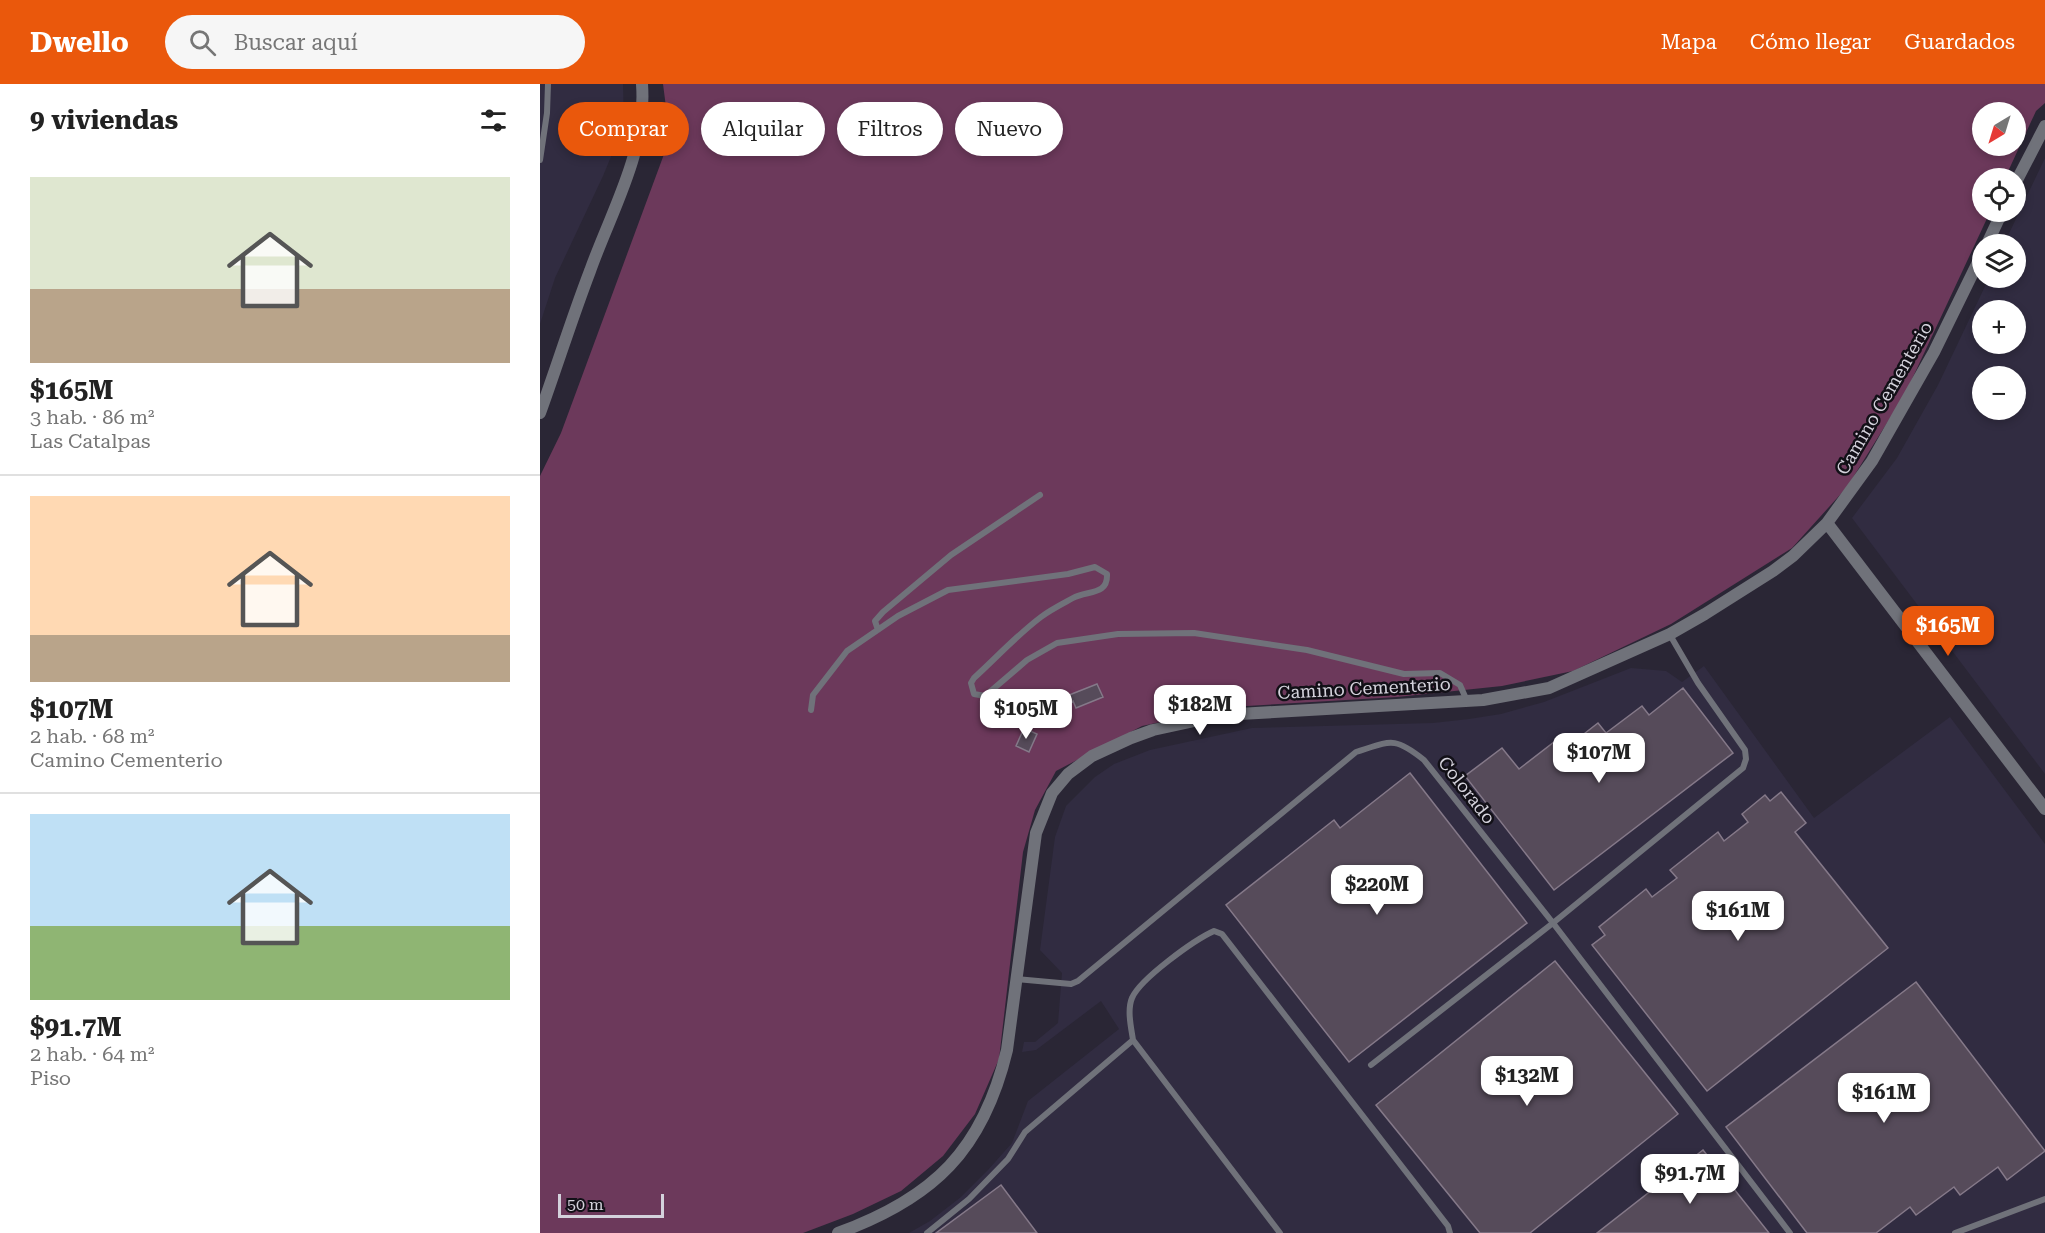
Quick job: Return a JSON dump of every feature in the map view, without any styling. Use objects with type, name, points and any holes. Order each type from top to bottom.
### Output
[{"type":"street","points":[[540,413],[590,270],[625,186],[640,135],[642,84]]},
{"type":"street","points":[[2023,168],[2045,126]]},
{"type":"street","name":"Camino Cementerio","points":[[837,1233],[878,1216],[921,1190],[952,1165],[972,1140],[985,1117],[1001,1073],[1010,1034],[1033,850],[1041,818],[1059,783],[1092,756],[1153,730],[1222,715],[1467,701],[1549,688],[1670,634],[1773,571],[1802,548],[1827,523],[1872,461],[1934,352],[1972,274]]},
{"type":"street","points":[[1827,523],[2045,809]]},
{"type":"lane","points":[[540,160],[547,113],[548,84]]},
{"type":"lane","points":[[878,630],[875,621],[883,612],[951,555],[1040,495]]},
{"type":"lane","points":[[811,710],[813,695],[847,651],[878,630],[948,590],[1068,574],[1095,567],[1107,574],[1104,587],[1098,591],[1077,596],[1041,617],[974,678],[971,683],[974,694],[985,696],[1027,660],[1057,643],[1118,634],[1194,633],[1307,650],[1404,674],[1440,673],[1460,685],[1467,701]]},
{"type":"lane","points":[[1371,1065],[1553,923],[1743,768],[1746,759],[1745,750],[1698,683],[1670,634]]},
{"type":"lane","name":"Colorado","points":[[1017,979],[1071,984],[1078,981],[1356,752],[1388,741],[1406,745],[1424,760],[1553,923],[1790,1233]]},
{"type":"lane","points":[[1280,1233],[1132,1040],[1131,1000],[1141,983],[1206,934],[1214,931],[1222,933],[1440,1216],[1450,1233]]},
{"type":"lane","points":[[927,1233],[969,1199],[1008,1159],[1024,1132],[1132,1040]]},
{"type":"lane","points":[[1955,1233],[2045,1199]]},
{"type":"shaded area","points":[[540,84],[623,84],[623,102],[558,102],[558,156],[611,156],[555,278],[540,324]]},
{"type":"shaded area","points":[[663,84],[2045,84],[2045,103],[2036,111],[2026,133],[2026,102],[1972,102],[1972,156],[2015,156],[2010,168],[1972,168],[1972,222],[1985,222],[1980,234],[1972,234],[1972,251],[1905,394],[1847,487],[1792,548],[1671,624],[1573,671],[1502,686],[1397,697],[1230,707],[1142,726],[1056,771],[1035,810],[1023,852],[999,1059],[975,1114],[943,1156],[901,1191],[853,1214],[803,1233],[540,1233],[540,476],[561,433],[663,156],[689,156],[689,102],[665,102]]},
{"type":"shaded area","points":[[2045,158],[2045,774],[1852,518],[1897,458],[1938,385],[1972,314],[1972,354],[2026,354],[2026,300],[1979,300],[1984,288],[2026,288],[2026,234],[2009,234],[2014,222],[2026,222],[2026,198]]},
{"type":"shaded area","points":[[1704,666],[1814,818],[1950,717],[2045,844],[2045,1233],[909,1233],[930,1221],[961,1197],[988,1170],[1012,1143],[1028,1101],[1119,1029],[1101,1001],[1036,1050],[1022,1052],[1024,1042],[1035,1042],[1058,1023],[1062,973],[1040,950],[1055,837],[1066,806],[1095,777],[1114,764],[1150,750],[1252,728],[1433,723],[1469,719],[1501,714],[1544,702],[1631,668],[1666,671],[1682,682]]},
{"type":"building","points":[[1097,684],[1103,697],[1076,708],[1073,701],[1046,724],[1038,714],[1054,701]]},
{"type":"building","points":[[1683,688],[1733,753],[1554,890],[1465,776],[1502,748],[1519,769],[1554,742],[1562,751],[1598,723],[1606,733],[1642,706],[1649,715]]},
{"type":"building","points":[[1024,728],[1037,734],[1029,752],[1016,746]]},
{"type":"building","points":[[1410,773],[1527,923],[1349,1062],[1226,905],[1334,820],[1340,828]]},
{"type":"building","points":[[1781,792],[1806,823],[1795,832],[1888,948],[1707,1091],[1592,945],[1605,935],[1599,927],[1646,889],[1652,897],[1677,878],[1670,870],[1718,832],[1724,841],[1748,822],[1742,814],[1765,795],[1770,801]]},
{"type":"building","points":[[1555,961],[1678,1114],[1530,1233],[1480,1233],[1376,1105]]},
{"type":"building","points":[[1916,982],[2045,1151],[2007,1180],[1998,1167],[1960,1195],[1954,1187],[1916,1215],[1910,1207],[1876,1233],[1807,1233],[1726,1127]]},
{"type":"building","points":[[1703,1150],[1769,1233],[1597,1233]]},
{"type":"building","points":[[1001,1185],[1037,1233],[936,1233]]}]
